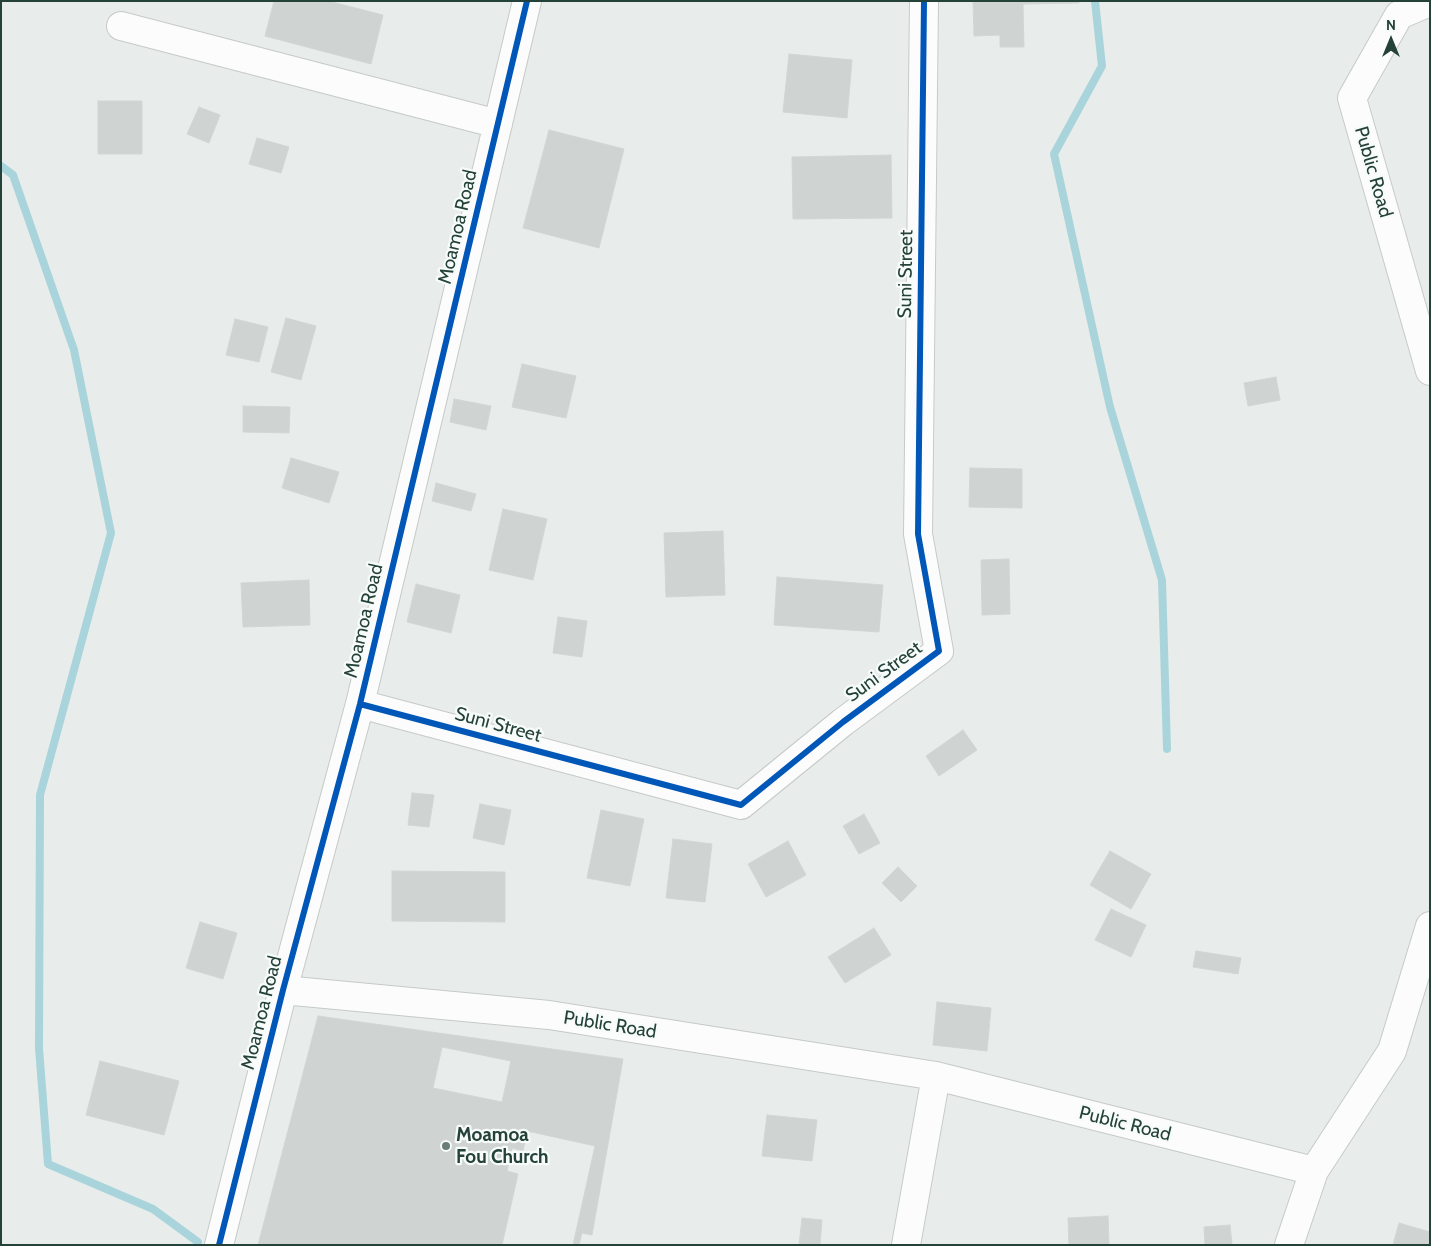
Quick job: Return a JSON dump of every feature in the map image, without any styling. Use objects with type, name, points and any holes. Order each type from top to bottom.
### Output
[{"type":"street","name":"Moamoa Road","points":[[219,1245],[283,990],[360,704],[527,1]]},
{"type":"street","name":"Suni Street","points":[[360,704],[741,805],[843,722],[939,651],[918,534],[924,1]]},
{"type":"street","name":"Public Road","points":[[1430,2],[1399,15],[1352,98],[1430,371]]},
{"type":"street","points":[[121,26],[498,124]]},
{"type":"street","points":[[1289,1245],[1314,1172],[1392,1051],[1430,926]]},
{"type":"street","name":"Public Road","points":[[283,990],[549,1015],[936,1076],[1314,1172]]},
{"type":"street","points":[[906,1245],[936,1076]]},
{"type":"building","points":[[274,1],[328,1],[383,15],[371,64],[265,36]]},
{"type":"building","points":[[973,1],[1079,1],[1079,3],[1023,4],[1024,47],[1000,47],[1000,35],[974,36]]},
{"type":"building","points":[[789,54],[852,60],[847,118],[783,112]]},
{"type":"building","points":[[98,101],[142,101],[142,154],[98,154]]},
{"type":"building","points":[[199,107],[220,115],[209,143],[187,134]]},
{"type":"building","points":[[549,130],[624,149],[599,248],[523,228]]},
{"type":"building","points":[[257,138],[289,147],[281,173],[249,164]]},
{"type":"building","points":[[891,155],[892,218],[793,219],[792,157]]},
{"type":"building","points":[[286,318],[316,326],[301,380],[271,372]]},
{"type":"building","points":[[235,319],[268,327],[259,362],[226,355]]},
{"type":"building","points":[[522,364],[576,376],[566,418],[512,407]]},
{"type":"building","points":[[1276,377],[1280,400],[1248,406],[1244,383]]},
{"type":"building","points":[[454,399],[491,406],[486,430],[450,422]]},
{"type":"building","points":[[243,406],[290,407],[289,433],[243,432]]},
{"type":"building","points":[[291,458],[339,472],[329,503],[282,488]]},
{"type":"building","points":[[970,468],[1022,469],[1022,508],[969,507]]},
{"type":"building","points":[[436,483],[476,494],[471,511],[432,501]]},
{"type":"building","points":[[503,509],[547,519],[533,580],[489,570]]},
{"type":"building","points":[[723,531],[725,595],[666,597],[664,533]]},
{"type":"building","points":[[1009,559],[1010,614],[982,615],[981,560]]},
{"type":"building","points":[[777,577],[883,585],[879,632],[774,625]]},
{"type":"building","points":[[309,580],[310,625],[243,627],[241,583]]},
{"type":"building","points":[[416,584],[460,595],[451,633],[407,622]]},
{"type":"building","points":[[558,617],[587,621],[582,657],[553,653]]},
{"type":"building","points":[[963,730],[977,750],[939,776],[926,756]]},
{"type":"building","points":[[412,793],[434,795],[429,827],[408,825]]},
{"type":"building","points":[[480,804],[511,810],[504,845],[473,838]]},
{"type":"building","points":[[601,810],[644,819],[630,886],[587,878]]},
{"type":"building","points":[[864,814],[880,843],[859,854],[843,826]]},
{"type":"building","points":[[673,839],[712,844],[705,902],[666,898]]},
{"type":"building","points":[[788,841],[806,875],[766,897],[748,864]]},
{"type":"building","points":[[1110,851],[1151,874],[1131,909],[1090,885]]},
{"type":"building","points":[[898,867],[917,886],[901,902],[882,883]]},
{"type":"building","points":[[392,871],[505,872],[505,922],[392,921]]},
{"type":"building","points":[[1111,909],[1146,925],[1131,957],[1095,940]]},
{"type":"building","points":[[200,922],[237,933],[223,979],[186,968]]},
{"type":"building","points":[[874,928],[891,955],[845,983],[828,957]]},
{"type":"building","points":[[1196,951],[1241,958],[1238,974],[1193,967]]},
{"type":"building","points":[[937,1002],[991,1008],[987,1051],[933,1045]]},
{"type":"building","name":"Moamoa Fou Church","points":[[318,1016],[623,1059],[592,1235],[582,1233],[579,1245],[258,1245]]},
{"type":"building","points":[[442,1047],[511,1061],[502,1102],[433,1088]]},
{"type":"building","points":[[100,1061],[179,1081],[164,1135],[86,1115]]},
{"type":"building","points":[[767,1115],[817,1120],[812,1161],[762,1156]]},
{"type":"building","points":[[527,1131],[595,1146],[573,1245],[502,1245],[518,1174],[507,1171],[512,1148],[523,1151]]},
{"type":"building","points":[[1108,1216],[1109,1245],[1069,1245],[1068,1218]]},
{"type":"building","points":[[802,1218],[822,1220],[820,1245],[799,1245]]},
{"type":"building","points":[[1399,1223],[1430,1232],[1429,1245],[1393,1245]]},
{"type":"building","points":[[1230,1225],[1232,1244],[1205,1245],[1204,1227]]},
{"type":"waterway","points":[[1095,1],[1102,66],[1054,154],[1110,407],[1162,580],[1167,749]]},
{"type":"waterway","points":[[1,166],[13,175],[74,350],[111,533],[40,795],[39,1048],[48,1164],[153,1209],[198,1242]]},
{"type":"cycle path","points":[[219,1245],[283,990],[360,704],[527,1]]},
{"type":"cycle path","points":[[360,704],[741,805],[843,722],[939,651],[918,534],[924,1]]},
{"type":"place","name":"Moamoa Fou Church","points":[[446,1146]]}]
